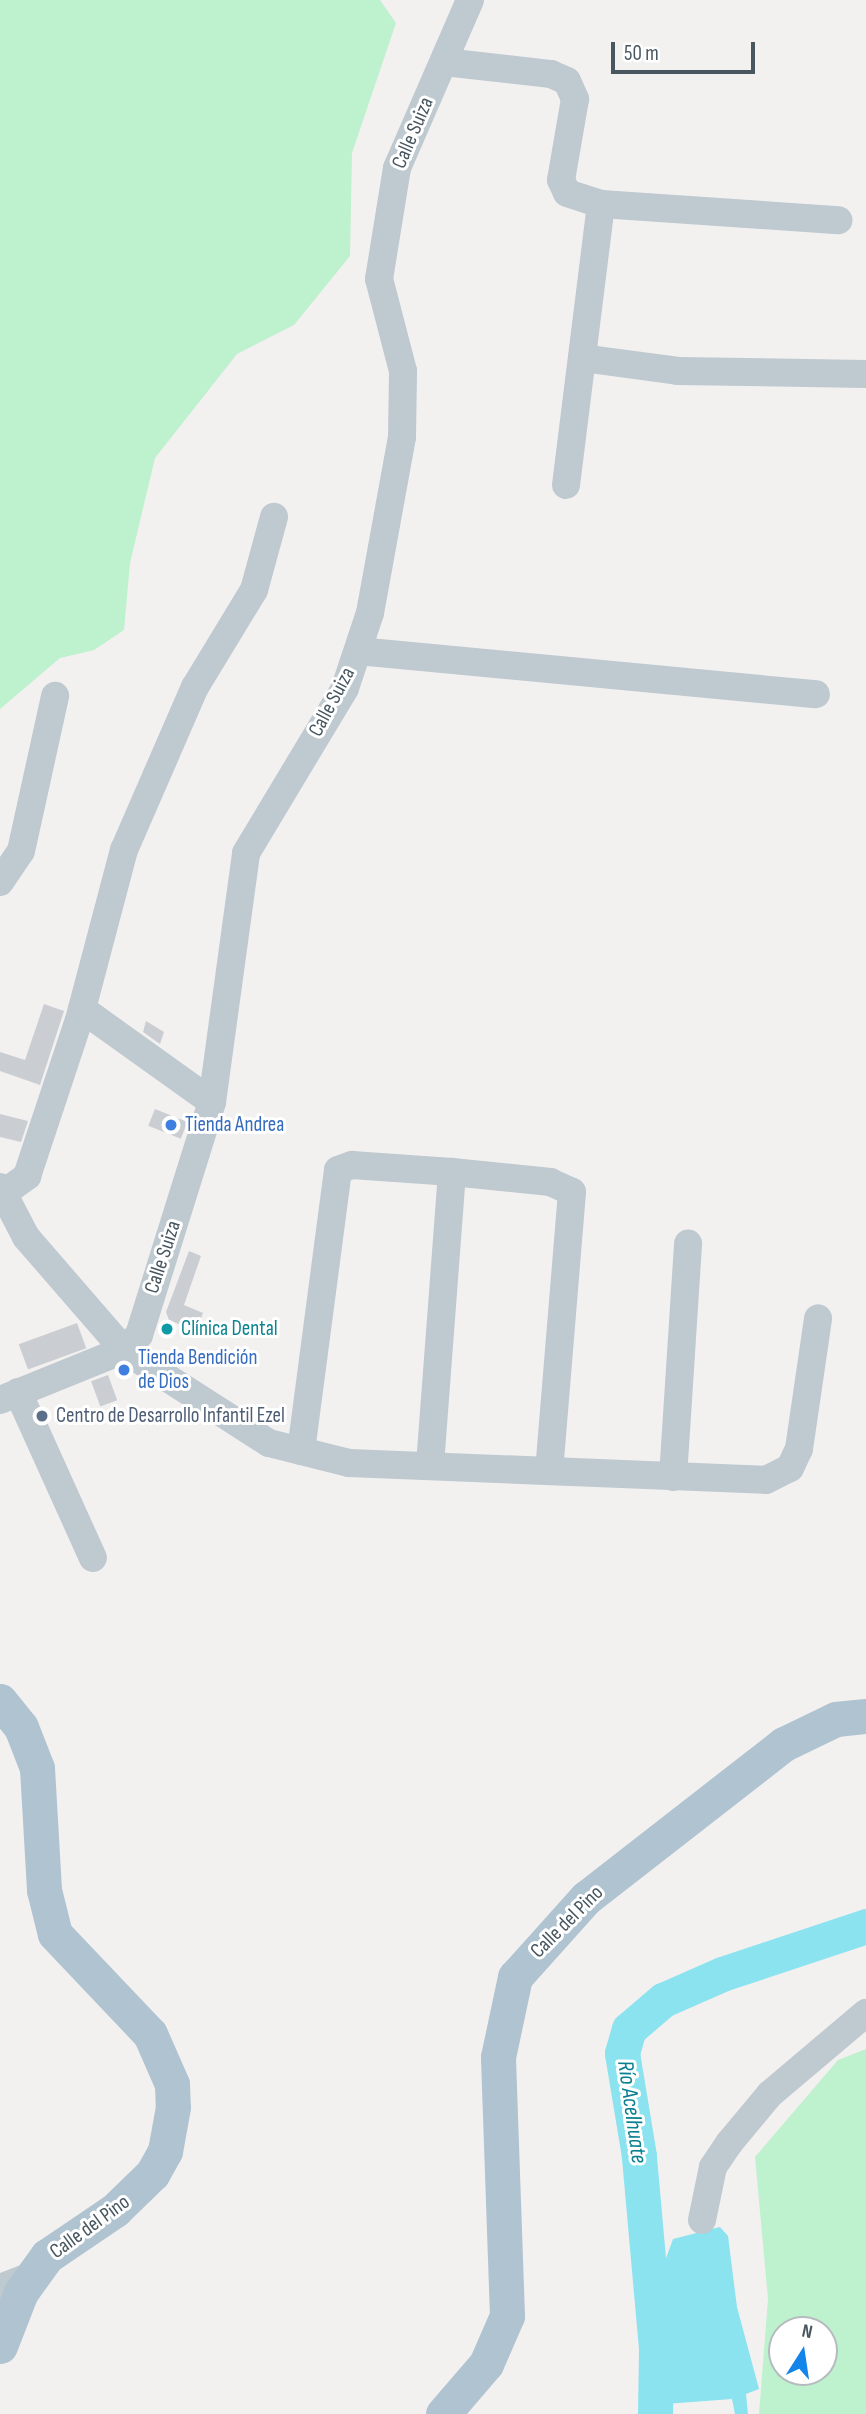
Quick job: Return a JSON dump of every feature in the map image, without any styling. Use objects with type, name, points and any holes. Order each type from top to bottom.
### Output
[{"type":"main road","name":"Calle del Pino","points":[[0,1700],[21,1727],[37,1768],[44,1890],[55,1934],[150,2034],[172,2084],[171,2129],[152,2174],[115,2210],[47,2256],[15,2282],[0,2346]]},
{"type":"main road","name":"Calle del Pino","points":[[443,2414],[486,2364],[507,2316],[498,2057],[515,1977],[586,1898],[785,1744],[836,1719],[866,1716]]},
{"type":"street","name":"Calle Suiza","points":[[124,1350],[139,1335],[212,1102],[246,853],[345,688],[358,650],[402,437],[403,371],[379,279],[397,168],[470,0]]},
{"type":"street","points":[[444,62],[551,74],[567,81],[575,99],[561,180],[567,193],[601,204],[838,220]]},
{"type":"street","points":[[566,485],[601,204]]},
{"type":"street","points":[[582,358],[678,372],[866,374]]},
{"type":"street","points":[[274,517],[254,590],[195,687],[124,850],[82,1009],[27,1176],[2,1190],[26,1237],[124,1350],[268,1443],[349,1463],[766,1479],[790,1468],[799,1449],[818,1318]]},
{"type":"street","points":[[358,650],[816,694]]},
{"type":"street","points":[[0,882],[21,851],[55,696]]},
{"type":"street","points":[[82,1009],[212,1102]]},
{"type":"street","points":[[301,1451],[338,1170],[352,1165],[452,1172],[550,1182],[572,1192],[549,1470]]},
{"type":"street","points":[[430,1465],[452,1172]]},
{"type":"street","points":[[673,1477],[688,1243]]},
{"type":"street","points":[[93,1558],[9,1396],[124,1350]]},
{"type":"street","points":[[702,2220],[713,2167],[730,2142],[770,2094],[866,2013]]},
{"type":"green space","points":[[0,0],[380,0],[396,23],[352,153],[350,256],[294,325],[237,354],[155,458],[130,563],[124,630],[94,650],[60,658],[0,709]]},
{"type":"green space","points":[[866,2049],[866,2414],[759,2414],[768,2299],[755,2157],[838,2060]]},
{"type":"water","points":[[720,2227],[728,2236],[737,2307],[759,2389],[746,2394],[748,2414],[735,2414],[732,2399],[665,2404],[660,2275],[673,2239]]},
{"type":"building","points":[[44,1004],[64,1011],[40,1085],[0,1071],[0,1052],[25,1060]]},
{"type":"building","points":[[146,1021],[164,1032],[160,1044],[143,1032]]},
{"type":"building","name":"Tienda Andrea","points":[[155,1109],[187,1122],[181,1139],[148,1126]]},
{"type":"building","points":[[0,1114],[28,1121],[21,1142],[0,1137]]},
{"type":"building","points":[[189,1251],[201,1256],[184,1305],[203,1313],[196,1331],[169,1320],[166,1312]]},
{"type":"building","points":[[77,1323],[86,1348],[28,1370],[19,1344]]},
{"type":"building","points":[[108,1375],[117,1400],[100,1407],[91,1381]]},
{"type":"waterway","name":"Río Acelhuate","points":[[655,2414],[656,2348],[639,2156],[622,2053],[629,2029],[663,2000],[722,1974],[866,1926]]},
{"type":"place","name":"Tienda Andrea","points":[[171,1125]]},
{"type":"place","name":"Clínica Dental","points":[[167,1329]]},
{"type":"place","name":"Tienda Bendición de Dios","points":[[124,1370]]},
{"type":"place","name":"Centro de Desarrollo Infantil Ezel","points":[[42,1416]]}]
